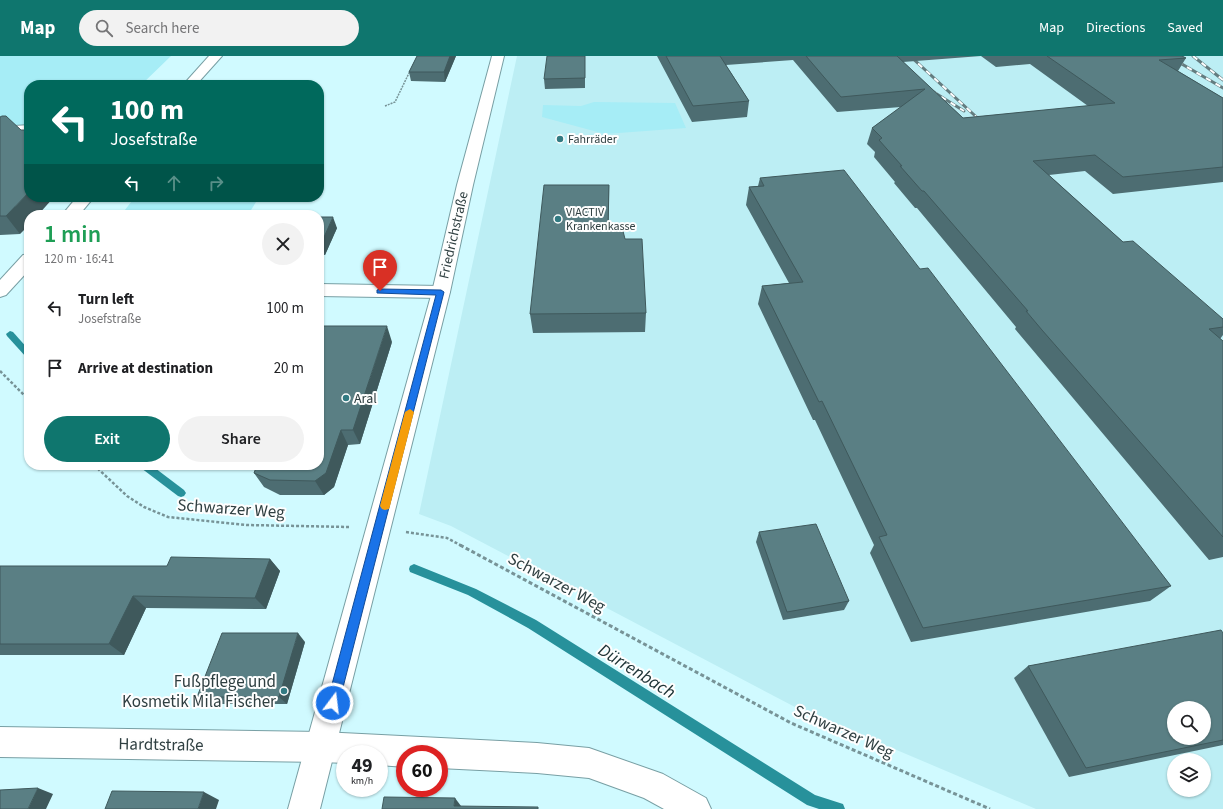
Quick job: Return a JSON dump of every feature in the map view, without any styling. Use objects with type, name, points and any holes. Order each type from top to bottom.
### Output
[{"type":"main road","points":[[194,80],[216,56]]},
{"type":"main road","name":"Friedrichstraße","points":[[304,809],[322,746],[441,292],[465,185],[498,56]]},
{"type":"main road","points":[[74,210],[82,202]]},
{"type":"main road","points":[[1,287],[24,264]]},
{"type":"main road","points":[[1,287],[24,286]]},
{"type":"main road","points":[[324,290],[441,292]]},
{"type":"main road","name":"Hardtstraße","points":[[0,742],[322,746],[537,758],[589,763],[652,785],[695,809]]},
{"type":"lane","points":[[0,130],[24,128]]},
{"type":"path","points":[[385,106],[395,102],[411,69]]},
{"type":"path","points":[[0,371],[24,395]]},
{"type":"path","name":"Schwarzer Weg","points":[[99,470],[127,496],[144,507],[168,517],[247,525],[379,528],[447,538],[791,723],[990,809]]},
{"type":"shaded area","points":[[0,56],[171,56],[146,80],[24,80],[24,125],[0,125]]},
{"type":"shaded area","points":[[517,56],[1223,56],[1223,809],[1036,809],[795,707],[451,526],[419,514]]},
{"type":"shaded area","points":[[594,102],[675,103],[686,128],[605,134],[542,117],[543,105],[581,106]]},
{"type":"shaded area","points":[[131,202],[256,202],[251,210],[125,210]]},
{"type":"building","points":[[417,56],[450,56],[444,72],[409,72]]},
{"type":"building","points":[[547,56],[585,56],[585,78],[544,79]]},
{"type":"building","points":[[666,56],[720,56],[749,101],[693,106]]},
{"type":"building","points":[[806,56],[897,56],[963,118],[1115,103],[1047,56],[1182,56],[1186,58],[1159,60],[1223,98],[1223,167],[1123,177],[1095,155],[1033,161],[1123,242],[1133,241],[1223,319],[1223,327],[1209,329],[1223,341],[1223,537],[1042,330],[1026,311],[1028,311],[924,191],[922,191],[900,166],[902,166],[879,140],[882,138],[872,128],[925,89],[841,97]]},
{"type":"building","points":[[6,116],[21,130],[24,130],[24,197],[6,216],[0,216],[0,117]]},
{"type":"building","points":[[844,170],[920,269],[928,268],[1171,586],[923,628],[879,537],[887,535],[822,401],[819,402],[762,286],[803,282],[749,187],[764,186],[760,178]]},
{"type":"building","points":[[544,185],[609,185],[608,227],[622,227],[625,239],[642,239],[646,313],[530,314]]},
{"type":"building","points":[[324,217],[333,217],[324,237]]},
{"type":"building","points":[[324,326],[387,326],[353,430],[341,430],[326,473],[315,481],[270,480],[254,473],[255,470],[324,470]]},
{"type":"building","points":[[816,524],[849,601],[787,612],[759,532]]},
{"type":"building","points":[[171,557],[270,559],[255,598],[133,596],[109,644],[0,644],[0,566],[167,566]]},
{"type":"building","points":[[1221,630],[1223,633],[1223,740],[1211,742],[1211,701],[1167,701],[1167,745],[1199,745],[1086,768],[1028,666]]},
{"type":"building","points":[[222,633],[298,633],[279,697],[197,697]]},
{"type":"building","points":[[38,788],[28,809],[0,809],[0,790]]},
{"type":"building","points":[[112,791],[204,792],[198,809],[105,809]]},
{"type":"building","points":[[384,797],[455,798],[454,806],[538,807],[538,809],[382,809]]},
{"type":"waterway","name":"Dürrenbach","points":[[10,334],[24,349]]},
{"type":"waterway","name":"Dürrenbach","points":[[151,470],[181,493]]},
{"type":"waterway","name":"Dürrenbach","points":[[414,569],[472,592],[532,624],[812,800],[838,809]]},
{"type":"railway","points":[[910,56],[984,124]]},
{"type":"railway","points":[[1168,56],[1223,88]]},
{"type":"railway","points":[[1193,56],[1223,80]]},
{"type":"railway","points":[[932,91],[964,111]]},
{"type":"slow traffic","points":[[385,506],[410,412]]},
{"type":"place","name":"Fahrräder","points":[[560,139]]},
{"type":"place","name":"VIACTIV Krankenkasse","points":[[558,219]]},
{"type":"place","name":"Aral","points":[[346,398]]},
{"type":"place","name":"Fußpflege und Kosmetik Mila Fischer","points":[[284,691]]},
{"type":"route","points":[[333,703],[441,292],[380,291]]}]
